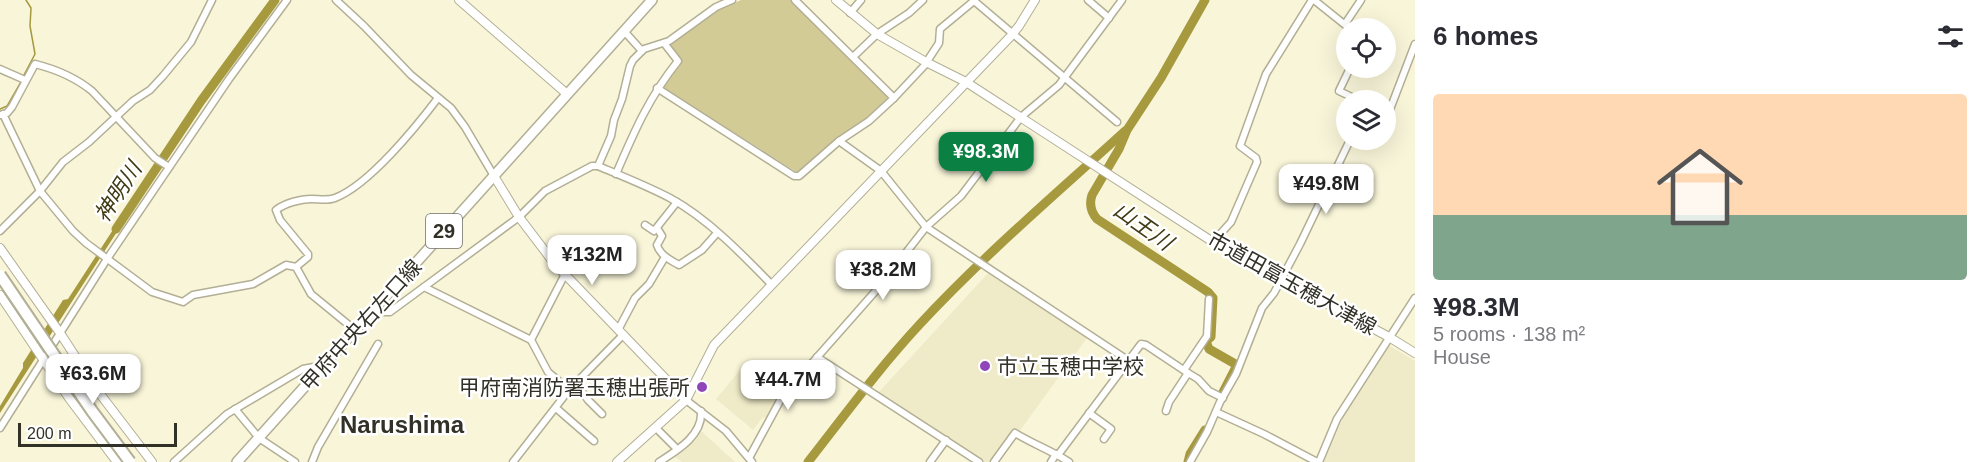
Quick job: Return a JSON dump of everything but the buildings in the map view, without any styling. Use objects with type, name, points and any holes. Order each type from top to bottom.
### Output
[{"type":"highway","points":[[0,275],[92,411],[130,462]]},
{"type":"main road","name":"甲府中央右左口線","points":[[237,462],[652,0]]},
{"type":"street","points":[[0,231],[39,191],[63,162],[133,101],[150,90],[181,56],[199,29],[212,0]]},
{"type":"street","points":[[0,428],[5,411],[167,166],[287,0]]},
{"type":"street","points":[[336,0],[411,75],[459,117],[519,217],[535,241],[564,276],[686,400],[726,430],[751,460],[782,397],[880,286],[926,227],[961,196],[1021,117],[1059,85],[1122,0]]},
{"type":"street","points":[[459,0],[567,94]]},
{"type":"street","points":[[598,166],[611,136],[630,66],[642,51],[664,43],[717,7],[732,0]]},
{"type":"street","points":[[795,0],[894,98]]},
{"type":"street","name":"市道田富玉穂大津線","points":[[836,0],[877,34],[966,82],[1213,242],[1415,353]]},
{"type":"street","points":[[850,13],[861,0]]},
{"type":"street","points":[[853,57],[877,34],[909,14],[923,0]]},
{"type":"street","points":[[657,88],[795,176],[799,176],[839,141],[869,121],[894,98],[926,62],[939,43],[940,29],[974,0],[1117,122]]},
{"type":"street","points":[[616,462],[686,400],[714,345],[1014,33],[1035,0]]},
{"type":"street","points":[[1088,0],[1109,18]]},
{"type":"street","points":[[1213,242],[1231,222],[1257,162],[1257,158],[1240,146],[1263,80],[1271,64],[1313,0],[1337,18]]},
{"type":"street","points":[[1351,18],[1361,0]]},
{"type":"street","points":[[624,31],[642,51]]},
{"type":"street","points":[[616,174],[657,88],[678,61],[664,43]]},
{"type":"street","points":[[1396,94],[1415,44]]},
{"type":"street","points":[[167,166],[156,159],[83,84],[35,64],[12,107],[1,115],[39,191],[73,231],[152,292],[180,303],[192,295],[253,284],[286,265],[296,267],[311,294],[355,330]]},
{"type":"street","points":[[0,69],[25,80]]},
{"type":"street","points":[[296,267],[308,257],[308,254],[280,220],[276,210],[304,199],[333,199],[350,189],[381,163],[413,131],[438,98]]},
{"type":"street","points":[[839,141],[881,171],[926,227],[1129,361]]},
{"type":"street","points":[[1190,462],[1236,374],[1262,308],[1282,279],[1345,150]]},
{"type":"street","points":[[375,308],[390,312],[519,217],[545,191],[592,166],[598,166],[677,202],[744,256],[771,285]]},
{"type":"street","points":[[645,225],[654,231],[677,202]]},
{"type":"street","points":[[657,228],[662,236],[657,245],[658,249],[679,265],[702,250],[717,233]]},
{"type":"street","points":[[0,248],[98,390],[152,462]]},
{"type":"street","points":[[513,462],[569,390],[620,333],[635,298],[649,284],[665,256]]},
{"type":"street","points":[[531,340],[564,276]]},
{"type":"street","points":[[424,287],[531,340],[548,372],[569,390]]},
{"type":"street","points":[[0,295],[116,461],[138,444]]},
{"type":"street","points":[[1216,412],[1318,462],[1337,419],[1415,298]]},
{"type":"street","points":[[1166,411],[1207,336],[1209,299]]},
{"type":"street","points":[[312,462],[318,447],[378,344]]},
{"type":"street","points":[[1051,462],[1141,344],[1198,378],[1209,392],[1223,398]]},
{"type":"street","points":[[818,357],[980,462]]},
{"type":"street","points":[[174,462],[227,414],[303,369],[314,367],[320,370]]},
{"type":"street","points":[[576,383],[602,414]]},
{"type":"street","points":[[556,408],[594,441]]},
{"type":"street","points":[[235,409],[259,438],[295,462]]},
{"type":"street","points":[[659,462],[697,432],[701,411]]},
{"type":"street","points":[[1089,413],[1111,429],[1104,439]]},
{"type":"street","points":[[656,428],[677,449]]},
{"type":"street","points":[[993,462],[1015,433],[1069,462]]},
{"type":"street","points":[[930,462],[946,440]]},
{"type":"shaded area","points":[[741,0],[791,0],[887,95],[887,101],[798,173],[663,88],[662,85],[682,61],[671,47],[671,41],[716,11]]},
{"type":"shaded area","points":[[120,219],[124,221],[0,413],[0,406],[23,368],[23,363],[63,300],[68,299]]},
{"type":"shaded area","name":"市立玉穂中学校","points":[[990,271],[1087,338],[1019,432],[1014,430],[990,462],[984,462],[877,394]]},
{"type":"shaded area","points":[[1390,346],[1415,361],[1415,462],[1324,462],[1346,411],[1387,347]]},
{"type":"shaded area","points":[[749,359],[765,379],[783,395],[769,421],[763,417],[753,430],[716,399]]},
{"type":"shaded area","points":[[700,430],[735,462],[682,462],[671,454]]},
{"type":"waterway","points":[[24,75],[35,54],[30,26],[31,8],[26,0]]},
{"type":"waterway","name":"神明川","points":[[116,229],[201,101],[275,0]]},
{"type":"waterway","name":"山王川","points":[[1205,0],[1161,78],[1127,130],[1119,149],[1092,195],[1091,205],[1097,219],[1208,292],[1213,298],[1211,337],[1206,341],[1209,349],[1237,365],[1221,396]]},
{"type":"waterway","points":[[0,109],[7,106],[22,80]]},
{"type":"waterway","points":[[808,462],[891,357],[944,298],[1125,131]]},
{"type":"waterway","name":"山王川","points":[[1188,462],[1190,454],[1205,430]]},
{"type":"place","name":"市立玉穂中学校","points":[[985,366]]},
{"type":"place","name":"甲府南消防署玉穂出張所","points":[[702,387]]},
{"type":"district","name":"Narushima","points":[[402,424]]}]
